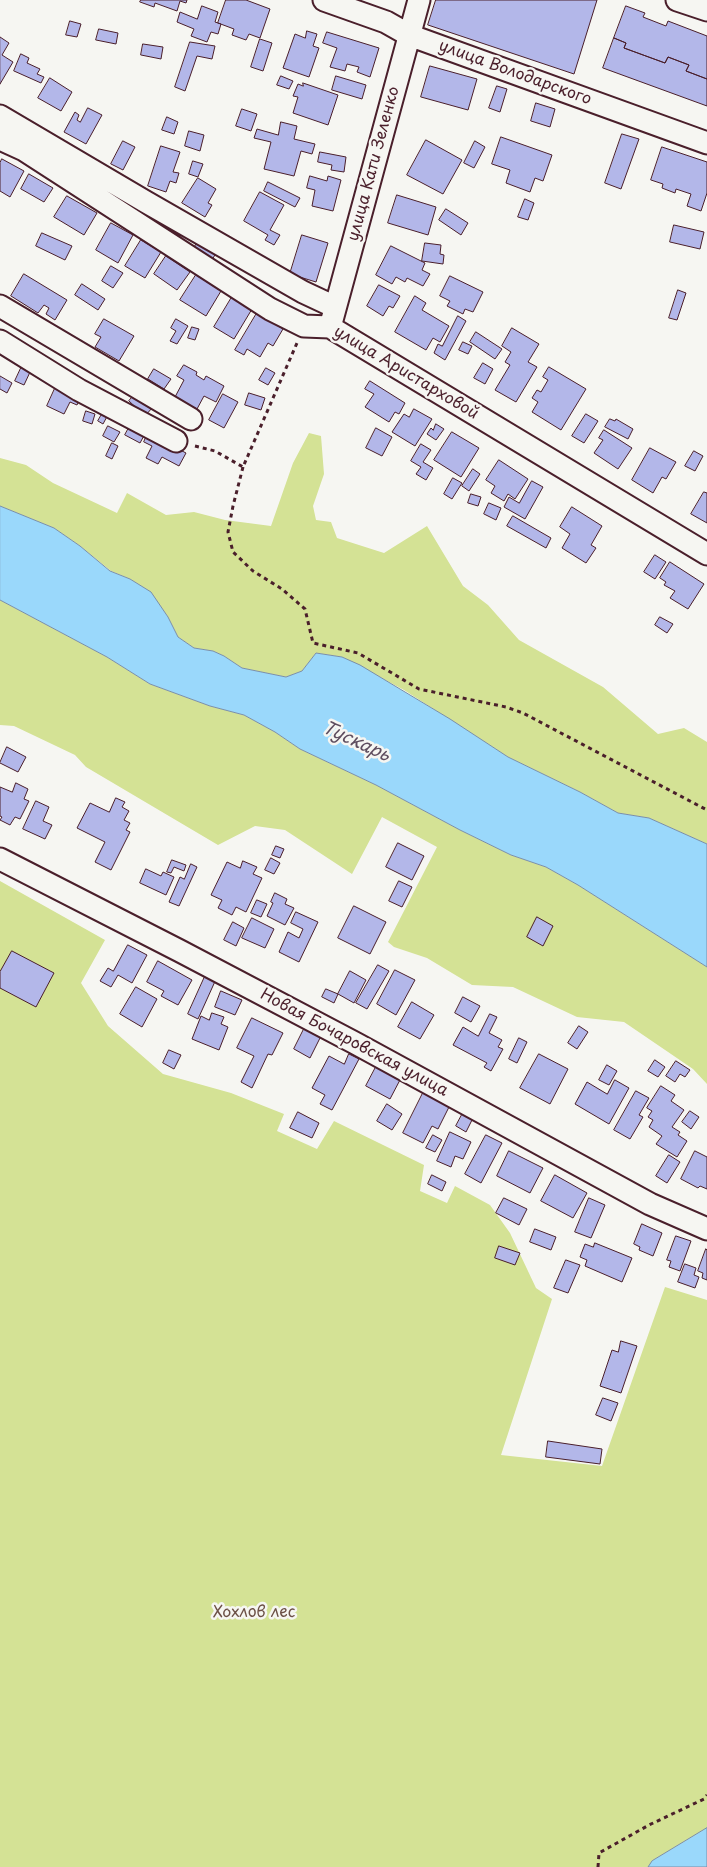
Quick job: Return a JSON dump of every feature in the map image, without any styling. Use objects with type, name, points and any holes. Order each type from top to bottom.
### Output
[{"type":"street","name":"улица Володарского","points":[[324,0],[386,22],[409,35],[707,143]]},
{"type":"street","name":"улица Кати Зеленко","points":[[330,327],[419,0]]},
{"type":"street","points":[[677,0],[707,10]]},
{"type":"street","points":[[0,116],[303,292],[335,307]]},
{"type":"street","name":"улица Аристарховой","points":[[0,139],[24,150],[270,309],[304,326],[330,327],[707,554]]},
{"type":"street","points":[[0,306],[78,350],[191,419]]},
{"type":"street","points":[[8,345],[78,350]]},
{"type":"street","points":[[8,345],[79,390],[176,441]]},
{"type":"street","name":"Новая Бочаровская улица","points":[[0,859],[346,1039],[650,1204],[707,1229]]},
{"type":"path","points":[[298,341],[244,467],[232,506],[228,532],[233,552],[253,571],[282,589],[305,610],[313,643],[358,653],[419,689],[506,707],[523,713],[707,810]]},
{"type":"path","points":[[176,441],[215,451],[244,467]]},
{"type":"path","points":[[598,1867],[600,1853],[649,1824],[704,1799],[707,1795]]},
{"type":"green space","points":[[309,433],[321,436],[324,474],[313,506],[316,520],[331,522],[337,538],[384,553],[427,526],[463,586],[488,605],[519,640],[603,687],[658,734],[684,728],[707,742],[707,844],[649,818],[618,813],[508,757],[404,690],[342,657],[316,653],[302,671],[286,677],[242,668],[213,651],[194,648],[178,637],[168,617],[150,592],[130,579],[111,571],[54,528],[0,506],[0,458],[26,465],[53,483],[117,513],[127,493],[166,515],[194,512],[225,520],[271,526],[293,463]]},
{"type":"green space","points":[[0,600],[107,657],[150,684],[210,706],[244,715],[275,732],[300,749],[376,785],[460,830],[511,855],[546,867],[578,885],[707,967],[707,1084],[693,1069],[624,1022],[577,1017],[513,987],[472,985],[427,958],[394,947],[388,942],[437,847],[382,817],[352,874],[285,830],[255,826],[218,845],[86,767],[75,755],[14,726],[0,725]]},
{"type":"green space","name":"Хохлов лес","points":[[0,881],[105,940],[81,983],[108,1026],[163,1074],[231,1093],[284,1114],[277,1131],[317,1149],[334,1121],[424,1165],[420,1191],[447,1203],[455,1186],[490,1205],[510,1233],[536,1288],[552,1299],[501,1455],[602,1466],[665,1287],[707,1300],[707,1828],[652,1861],[648,1867],[0,1867]]},
{"type":"water","name":"Тускарь","points":[[0,506],[54,528],[80,546],[110,571],[130,579],[151,592],[168,617],[178,637],[194,648],[213,651],[242,668],[286,677],[302,671],[316,653],[342,657],[360,665],[450,719],[508,757],[618,813],[649,818],[707,844],[707,967],[578,885],[546,867],[511,855],[460,830],[376,785],[300,749],[275,732],[244,715],[210,706],[150,684],[107,657],[0,600]]},
{"type":"water","points":[[707,1828],[707,1867],[648,1867],[652,1861]]},
{"type":"building","points":[[141,0],[187,0],[186,3],[180,1],[177,11],[155,3],[154,7],[140,2]]},
{"type":"building","points":[[226,0],[246,0],[270,9],[260,38],[249,34],[246,40],[232,35],[234,29],[218,23]]},
{"type":"building","points":[[436,0],[597,0],[574,74],[428,25]]},
{"type":"building","points":[[202,6],[218,12],[215,22],[221,24],[218,34],[211,32],[207,42],[191,36],[194,29],[177,22],[180,12],[197,19]]},
{"type":"building","points":[[626,6],[645,13],[643,17],[666,26],[668,21],[707,36],[707,79],[686,71],[689,65],[668,57],[665,63],[624,48],[626,43],[614,38]]},
{"type":"building","points":[[70,21],[81,24],[77,37],[66,35]]},
{"type":"building","points":[[99,29],[118,33],[116,44],[96,40]]},
{"type":"building","points":[[307,31],[317,34],[313,46],[319,48],[309,77],[283,68],[295,34],[305,38]]},
{"type":"building","points":[[327,32],[379,48],[370,77],[357,72],[359,67],[347,64],[345,71],[330,67],[337,48],[323,43]]},
{"type":"building","points":[[0,37],[9,43],[2,55],[13,62],[0,84]]},
{"type":"building","points":[[614,38],[626,43],[624,48],[665,63],[668,57],[689,65],[686,71],[707,79],[707,106],[603,68]]},
{"type":"building","points":[[260,39],[272,43],[263,71],[251,67]]},
{"type":"building","points":[[190,42],[215,46],[212,59],[197,56],[185,91],[175,87]]},
{"type":"building","points":[[143,44],[163,47],[161,59],[141,55]]},
{"type":"building","points":[[21,54],[29,58],[27,63],[40,69],[37,74],[44,77],[41,83],[14,71]]},
{"type":"building","points":[[430,66],[477,79],[468,110],[421,97]]},
{"type":"building","points":[[281,76],[293,81],[289,89],[277,85]]},
{"type":"building","points":[[336,76],[366,85],[362,99],[332,90]]},
{"type":"building","points":[[50,78],[72,92],[61,111],[38,98]]},
{"type":"building","points":[[303,83],[338,95],[328,125],[293,113],[298,97],[293,96],[298,84],[303,86]]},
{"type":"building","points":[[497,86],[507,89],[500,112],[489,108]]},
{"type":"building","points":[[536,103],[555,109],[550,127],[531,121]]},
{"type":"building","points":[[88,108],[102,115],[86,144],[64,132],[75,112],[79,115],[77,120],[80,122]]},
{"type":"building","points":[[242,109],[257,114],[251,131],[236,126]]},
{"type":"building","points":[[167,117],[178,122],[174,134],[162,130]]},
{"type":"building","points":[[281,122],[297,126],[294,139],[315,144],[312,154],[301,151],[294,176],[264,169],[271,142],[254,138],[257,129],[278,135]]},
{"type":"building","points":[[189,131],[204,135],[200,151],[185,146]]},
{"type":"building","points":[[622,134],[639,139],[621,189],[605,183]]},
{"type":"building","points":[[501,137],[552,155],[543,181],[535,178],[530,192],[506,183],[510,170],[492,164]]},
{"type":"building","points":[[426,140],[462,160],[443,194],[407,175]]},
{"type":"building","points":[[123,141],[135,147],[123,170],[111,164]]},
{"type":"building","points":[[475,141],[485,147],[474,168],[464,163]]},
{"type":"building","points":[[161,146],[180,152],[173,172],[179,173],[176,183],[170,181],[166,192],[148,186]]},
{"type":"building","points":[[662,147],[707,162],[707,193],[701,211],[687,206],[691,194],[676,189],[675,193],[662,188],[663,184],[651,180]]},
{"type":"building","points":[[320,152],[346,157],[344,172],[331,170],[332,165],[318,162]]},
{"type":"building","points":[[2,159],[24,171],[10,197],[0,191],[0,163]]},
{"type":"building","points":[[193,161],[203,164],[198,177],[189,174]]},
{"type":"building","points":[[29,174],[53,188],[44,202],[21,189]]},
{"type":"building","points":[[310,176],[327,181],[328,176],[341,180],[333,211],[312,206],[315,190],[307,188]]},
{"type":"building","points":[[198,178],[216,189],[208,203],[212,205],[205,217],[182,203]]},
{"type":"building","points":[[268,182],[300,198],[295,207],[264,191]]},
{"type":"building","points":[[260,192],[284,205],[270,230],[280,235],[274,245],[265,240],[268,235],[244,221]]},
{"type":"building","points":[[397,195],[436,207],[428,235],[388,223]]},
{"type":"building","points":[[67,196],[97,213],[84,235],[54,217]]},
{"type":"building","points":[[525,199],[534,203],[528,220],[518,217]]},
{"type":"building","points":[[446,209],[468,223],[461,235],[439,220]]},
{"type":"building","points":[[111,223],[133,235],[118,263],[96,250]]},
{"type":"building","points":[[674,225],[704,232],[700,249],[670,242]]},
{"type":"building","points":[[42,233],[72,246],[65,260],[36,246]]},
{"type":"building","points":[[302,235],[328,243],[316,282],[290,274]]},
{"type":"building","points":[[141,240],[161,252],[145,278],[125,266]]},
{"type":"building","points":[[199,240],[217,251],[211,262],[192,251]]},
{"type":"building","points":[[425,243],[441,245],[440,254],[444,255],[443,264],[422,261]]},
{"type":"building","points":[[391,246],[425,263],[422,270],[430,274],[423,286],[407,278],[405,282],[396,277],[392,284],[376,275]]},
{"type":"building","points":[[166,256],[190,272],[177,290],[154,274]]},
{"type":"building","points":[[111,266],[123,273],[113,288],[102,281]]},
{"type":"building","points":[[24,274],[67,300],[55,320],[46,314],[49,308],[44,305],[38,313],[11,296]]},
{"type":"building","points":[[196,275],[221,291],[206,316],[180,300]]},
{"type":"building","points":[[450,276],[483,292],[473,312],[465,309],[463,314],[447,306],[450,301],[440,296]]},
{"type":"building","points":[[82,284],[105,299],[98,310],[75,295]]},
{"type":"building","points":[[379,285],[400,296],[393,308],[389,306],[383,316],[367,306]]},
{"type":"building","points":[[678,290],[686,293],[677,320],[669,318]]},
{"type":"building","points":[[415,296],[426,303],[422,310],[449,326],[440,342],[433,338],[426,350],[395,332]]},
{"type":"building","points":[[232,297],[252,309],[234,339],[214,327]]},
{"type":"building","points":[[257,313],[283,329],[273,346],[268,343],[260,357],[247,349],[244,355],[235,350]]},
{"type":"building","points":[[458,316],[466,321],[445,360],[434,353],[438,344],[442,346]]},
{"type":"building","points":[[104,319],[134,336],[119,361],[95,347],[101,337],[95,334]]},
{"type":"building","points":[[176,319],[188,326],[177,344],[170,341],[176,331],[171,328]]},
{"type":"building","points":[[192,327],[199,329],[195,340],[188,338]]},
{"type":"building","points":[[512,328],[539,344],[528,362],[537,367],[516,402],[495,390],[510,365],[505,362],[511,352],[502,346]]},
{"type":"building","points":[[476,332],[502,349],[495,359],[470,342]]},
{"type":"building","points":[[463,342],[472,346],[468,354],[459,350]]},
{"type":"building","points":[[483,363],[493,369],[485,384],[474,378]]},
{"type":"building","points":[[184,365],[197,372],[196,375],[204,380],[206,376],[224,386],[216,402],[204,396],[197,409],[175,397],[184,380],[177,376]]},
{"type":"building","points":[[22,366],[31,370],[24,385],[15,381]]},
{"type":"building","points":[[549,367],[586,389],[561,430],[532,412],[538,402],[532,398],[537,390],[541,392],[548,380],[543,377]]},
{"type":"building","points":[[266,368],[275,373],[268,385],[259,380]]},
{"type":"building","points":[[154,369],[171,379],[164,389],[148,379]]},
{"type":"building","points":[[0,376],[12,383],[7,393],[0,389]]},
{"type":"building","points":[[370,381],[405,403],[399,414],[395,412],[389,422],[365,407],[374,394],[365,389]]},
{"type":"building","points":[[57,384],[81,396],[77,405],[70,402],[64,414],[47,406]]},
{"type":"building","points":[[136,393],[152,408],[145,416],[129,401]]},
{"type":"building","points":[[249,393],[265,398],[261,410],[245,405]]},
{"type":"building","points":[[223,394],[238,402],[224,428],[209,420]]},
{"type":"building","points":[[105,409],[110,411],[103,424],[98,421]]},
{"type":"building","points":[[414,409],[432,419],[415,446],[392,432],[404,414],[409,417]]},
{"type":"building","points":[[86,411],[95,414],[92,424],[83,421]]},
{"type":"building","points":[[586,414],[598,421],[584,443],[572,436]]},
{"type":"building","points":[[610,419],[615,421],[616,419],[633,429],[628,439],[605,427]]},
{"type":"building","points":[[131,424],[146,432],[140,443],[125,435]]},
{"type":"building","points":[[436,424],[444,429],[436,440],[427,434],[431,428],[433,430]]},
{"type":"building","points":[[108,426],[120,432],[114,442],[103,436]]},
{"type":"building","points":[[376,428],[392,437],[382,456],[366,448]]},
{"type":"building","points":[[604,430],[632,448],[618,469],[594,453],[603,440],[599,438]]},
{"type":"building","points":[[452,432],[479,448],[461,477],[434,460]]},
{"type":"building","points":[[148,433],[186,453],[179,466],[162,457],[158,464],[146,458],[152,446],[144,442]]},
{"type":"building","points":[[112,443],[118,446],[112,459],[106,456]]},
{"type":"building","points":[[421,444],[431,450],[423,462],[433,468],[426,480],[416,474],[421,467],[411,461]]},
{"type":"building","points":[[650,448],[676,462],[666,479],[662,477],[653,493],[632,480]]},
{"type":"building","points":[[694,451],[703,456],[695,471],[685,466]]},
{"type":"building","points":[[499,460],[528,479],[515,499],[508,494],[504,501],[491,493],[495,486],[486,480]]},
{"type":"building","points":[[473,469],[480,474],[469,491],[462,486]]},
{"type":"building","points":[[453,478],[462,483],[452,499],[444,494]]},
{"type":"building","points":[[532,481],[543,487],[525,519],[504,507],[509,497],[519,503]]},
{"type":"building","points":[[704,492],[707,493],[707,523],[691,514]]},
{"type":"building","points":[[471,494],[481,497],[478,506],[468,503]]},
{"type":"building","points":[[489,503],[501,508],[496,520],[484,514]]},
{"type":"building","points":[[572,507],[602,526],[591,545],[596,548],[586,563],[562,548],[570,534],[560,527]]},
{"type":"building","points":[[513,516],[551,538],[546,548],[507,526]]},
{"type":"building","points":[[655,555],[666,562],[655,579],[644,572]]},
{"type":"building","points":[[670,562],[704,584],[688,609],[670,598],[675,591],[664,585],[666,582],[660,578]]},
{"type":"building","points":[[660,617],[673,624],[667,633],[655,625]]},
{"type":"building","points":[[7,747],[26,757],[18,772],[0,763]]},
{"type":"building","points":[[16,783],[28,789],[24,799],[29,801],[20,819],[15,817],[10,825],[0,820],[2,817],[0,816],[0,787],[12,792]]},
{"type":"building","points":[[116,798],[125,802],[122,807],[129,811],[124,820],[130,823],[126,830],[130,832],[111,870],[95,862],[105,842],[77,828],[90,803],[109,812]]},
{"type":"building","points":[[36,801],[49,807],[43,821],[52,825],[45,839],[23,829]]},
{"type":"building","points":[[398,843],[424,856],[412,880],[386,867]]},
{"type":"building","points":[[276,846],[284,849],[280,858],[272,855]]},
{"type":"building","points":[[271,858],[280,863],[274,874],[265,870]]},
{"type":"building","points":[[172,860],[186,865],[184,871],[174,867],[171,873],[167,872]]},
{"type":"building","points":[[243,861],[257,867],[253,874],[262,878],[246,912],[236,907],[232,915],[218,908],[222,900],[211,895],[227,862],[240,868]]},
{"type":"building","points":[[191,864],[197,867],[179,906],[169,902],[180,877],[184,879]]},
{"type":"building","points":[[146,869],[161,876],[163,872],[174,877],[166,895],[140,883]]},
{"type":"building","points":[[399,881],[412,887],[402,907],[389,901]]},
{"type":"building","points":[[275,893],[287,899],[285,904],[294,908],[285,925],[267,916]]},
{"type":"building","points":[[257,900],[267,904],[261,917],[251,913]]},
{"type":"building","points":[[354,906],[386,922],[370,954],[338,938]]},
{"type":"building","points":[[296,912],[318,922],[299,962],[279,952],[288,932],[299,938],[303,929],[291,923]]},
{"type":"building","points":[[537,917],[553,926],[543,946],[527,937]]},
{"type":"building","points":[[252,918],[274,929],[265,948],[242,938]]},
{"type":"building","points":[[233,922],[244,928],[236,946],[224,940]]},
{"type":"building","points":[[128,945],[147,955],[132,983],[118,975],[111,987],[100,981],[108,968],[113,971]]},
{"type":"building","points":[[12,951],[54,973],[36,1007],[0,988],[0,972]]},
{"type":"building","points":[[158,961],[192,980],[178,1005],[161,996],[164,991],[147,982]]},
{"type":"building","points":[[378,965],[389,971],[367,1009],[356,1003]]},
{"type":"building","points":[[395,970],[415,980],[396,1015],[377,1004]]},
{"type":"building","points":[[350,971],[366,980],[354,1003],[338,994]]},
{"type":"building","points":[[207,972],[217,977],[198,1019],[188,1014]]},
{"type":"building","points":[[136,987],[157,999],[142,1027],[120,1014]]},
{"type":"building","points":[[326,989],[338,994],[334,1003],[322,997]]},
{"type":"building","points":[[221,991],[242,1000],[235,1015],[215,1007]]},
{"type":"building","points":[[463,997],[480,1006],[471,1022],[455,1013]]},
{"type":"building","points":[[412,1002],[434,1015],[420,1039],[398,1027]]},
{"type":"building","points":[[212,1013],[224,1017],[221,1024],[228,1027],[219,1050],[192,1039],[201,1016],[209,1020]]},
{"type":"building","points":[[490,1014],[497,1017],[489,1033],[502,1040],[498,1047],[503,1049],[491,1071],[484,1067],[487,1063],[453,1045],[463,1027],[478,1036]]},
{"type":"building","points":[[252,1018],[283,1033],[272,1055],[268,1054],[252,1088],[241,1082],[254,1056],[237,1048]]},
{"type":"building","points":[[579,1026],[588,1032],[577,1049],[568,1043]]},
{"type":"building","points":[[305,1027],[321,1036],[310,1058],[294,1049]]},
{"type":"building","points":[[519,1038],[527,1042],[517,1063],[509,1059]]},
{"type":"building","points":[[169,1050],[181,1055],[174,1069],[163,1063]]},
{"type":"building","points":[[349,1054],[359,1059],[332,1110],[320,1104],[325,1095],[312,1088],[329,1056],[344,1064]]},
{"type":"building","points":[[539,1054],[568,1069],[550,1104],[520,1088]]},
{"type":"building","points":[[655,1060],[665,1067],[658,1077],[648,1071]]},
{"type":"building","points":[[676,1061],[690,1070],[685,1077],[680,1074],[675,1082],[666,1076]]},
{"type":"building","points":[[377,1065],[401,1078],[390,1099],[366,1086]]},
{"type":"building","points":[[607,1065],[617,1071],[609,1085],[599,1080]]},
{"type":"building","points":[[615,1080],[629,1088],[609,1124],[575,1104],[587,1082],[607,1094]]},
{"type":"building","points":[[661,1086],[675,1095],[671,1101],[684,1110],[672,1127],[680,1132],[678,1135],[687,1141],[677,1157],[656,1144],[662,1136],[649,1127],[653,1120],[648,1117],[652,1111],[647,1108]]},
{"type":"building","points":[[636,1091],[649,1098],[639,1115],[643,1117],[630,1139],[614,1130]]},
{"type":"building","points":[[423,1093],[449,1107],[438,1129],[432,1126],[423,1143],[403,1133]]},
{"type":"building","points":[[387,1104],[402,1114],[392,1130],[377,1121]]},
{"type":"building","points":[[464,1111],[474,1116],[466,1132],[456,1126]]},
{"type":"building","points":[[690,1111],[699,1117],[691,1129],[682,1122]]},
{"type":"building","points":[[298,1112],[319,1123],[312,1138],[290,1128]]},
{"type":"building","points":[[450,1132],[471,1142],[463,1159],[455,1156],[451,1167],[437,1161]]},
{"type":"building","points":[[433,1135],[442,1140],[435,1152],[426,1148]]},
{"type":"building","points":[[486,1135],[502,1143],[481,1183],[465,1174]]},
{"type":"building","points":[[509,1151],[543,1168],[530,1193],[497,1176]]},
{"type":"building","points":[[695,1151],[707,1157],[707,1189],[700,1186],[698,1188],[681,1179]]},
{"type":"building","points":[[669,1155],[680,1162],[667,1183],[656,1176]]},
{"type":"building","points":[[432,1175],[446,1182],[442,1191],[428,1184]]},
{"type":"building","points":[[555,1175],[587,1193],[573,1218],[541,1201]]},
{"type":"building","points":[[504,1198],[527,1209],[519,1225],[496,1213]]},
{"type":"building","points":[[589,1198],[605,1205],[591,1238],[575,1232]]},
{"type":"building","points":[[642,1224],[662,1233],[653,1256],[639,1250],[640,1247],[634,1244]]},
{"type":"building","points":[[535,1229],[556,1237],[551,1250],[530,1242]]},
{"type":"building","points":[[676,1236],[691,1241],[680,1271],[669,1267],[671,1261],[667,1260]]},
{"type":"building","points":[[595,1243],[632,1258],[622,1282],[585,1266],[587,1260],[580,1257],[585,1244],[593,1247]]},
{"type":"building","points":[[499,1246],[520,1253],[515,1265],[495,1258]]},
{"type":"building","points":[[706,1249],[707,1280],[702,1278],[703,1273],[698,1271]]},
{"type":"building","points":[[566,1260],[580,1265],[568,1293],[554,1288]]},
{"type":"building","points":[[685,1264],[696,1268],[694,1275],[699,1277],[695,1288],[678,1282]]},
{"type":"building","points":[[621,1341],[637,1346],[621,1393],[600,1386],[612,1350],[618,1352]]},
{"type":"building","points":[[603,1398],[618,1403],[611,1421],[596,1415]]},
{"type":"building","points":[[548,1441],[602,1449],[600,1464],[546,1457]]}]
